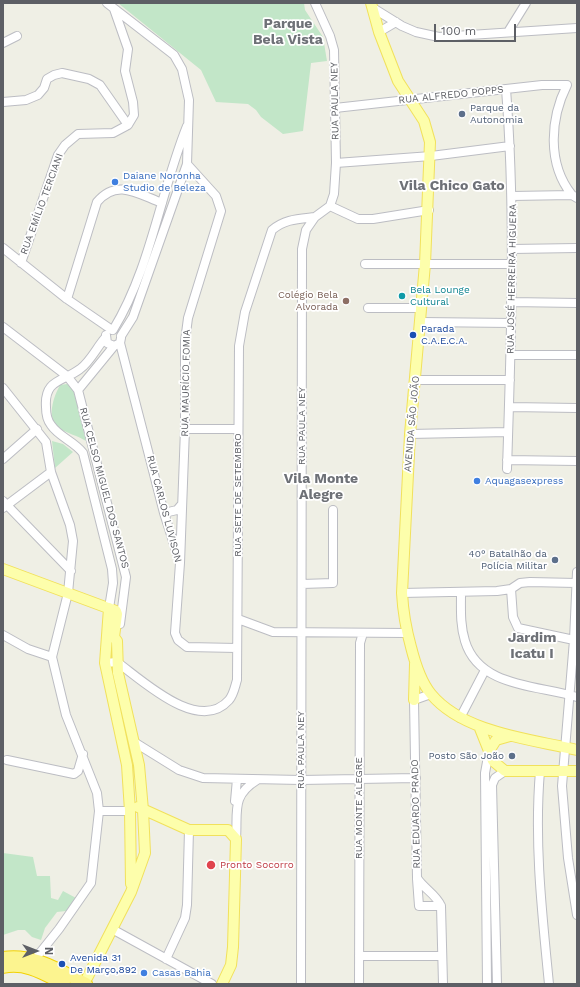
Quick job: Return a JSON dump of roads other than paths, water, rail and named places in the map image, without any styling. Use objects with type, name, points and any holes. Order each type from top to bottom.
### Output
[{"type":"highway","points":[[3,958],[24,957],[35,959],[85,984]]},
{"type":"highway","points":[[3,967],[20,965],[64,984]]},
{"type":"main road","name":"AVENIDA SÃO JOÃO","points":[[372,6],[398,81],[424,122],[428,131],[431,156],[429,210],[421,322],[410,434],[402,593],[407,633],[415,662],[431,694],[446,709],[460,718],[479,726],[577,750]]},
{"type":"main road","points":[[3,569],[116,611],[117,614],[114,637],[117,641]]},
{"type":"main road","name":"RUA CELSO MIGUEL DOS SANTOS","points":[[85,984],[131,892],[145,853],[144,810],[139,765],[127,741],[113,702],[105,663],[109,608]]},
{"type":"main road","name":"RUA CELSO MIGUEL DOS SANTOS","points":[[117,641],[118,673],[127,741],[131,892]]},
{"type":"main road","points":[[414,700],[415,662]]},
{"type":"main road","points":[[479,726],[495,764],[505,771],[577,771]]},
{"type":"main road","points":[[489,751],[496,740],[511,735]]},
{"type":"main road","points":[[130,811],[137,807],[189,830],[228,830],[236,839],[233,947],[231,965],[222,984]]},
{"type":"street","points":[[3,328],[67,376],[78,390],[118,342],[133,317],[187,164],[189,150],[189,100],[182,69],[174,55],[107,3]]},
{"type":"street","name":"RUA PAULA NEY","points":[[301,984],[302,249],[306,230],[315,217],[330,206],[334,194],[336,163],[334,50],[330,36],[314,3]]},
{"type":"street","points":[[508,32],[526,3]]},
{"type":"street","points":[[372,6],[396,22],[416,32],[439,37],[577,28]]},
{"type":"street","points":[[3,102],[26,100],[38,95],[44,88],[47,79],[54,75],[69,75],[89,79],[100,85],[128,125],[134,115],[133,102],[125,71],[128,49],[114,9]]},
{"type":"street","points":[[380,32],[396,22]]},
{"type":"street","points":[[3,42],[17,36]]},
{"type":"street","name":"RUA ALFREDO POPPS","points":[[336,108],[542,84],[567,85],[561,98],[555,120],[554,144],[560,173],[574,197]]},
{"type":"street","name":"RUA JOSÉ HERREIRA HIGUERA","points":[[506,89],[512,196],[511,355],[507,469]]},
{"type":"street","name":"RUA CELSO MIGUEL DOS SANTOS","points":[[109,608],[113,583],[112,569],[83,454],[76,445],[50,425],[46,416],[45,402],[50,387],[81,369],[109,333],[132,292],[179,147],[189,122]]},
{"type":"street","name":"RUA EMÍLIO TERCIANI","points":[[21,263],[58,155],[65,145],[78,134],[113,133],[128,125]]},
{"type":"street","points":[[336,163],[431,156],[510,146]]},
{"type":"street","points":[[179,147],[184,147],[189,150]]},
{"type":"street","name":"RUA MAURÍCIO FOMIA","points":[[180,563],[185,429],[185,341],[188,318],[221,211],[216,196],[187,164]]},
{"type":"street","points":[[183,176],[200,179]]},
{"type":"street","points":[[67,299],[98,202],[104,193],[112,189],[125,189],[162,203]]},
{"type":"street","points":[[512,196],[574,197]]},
{"type":"street","points":[[330,206],[358,219],[373,219],[429,210]]},
{"type":"street","name":"RUA SETE DE SETEMBRO","points":[[117,662],[185,708],[196,712],[207,712],[220,707],[229,700],[233,693],[237,680],[239,346],[242,324],[272,230],[280,223],[288,220],[315,217]]},
{"type":"street","points":[[3,248],[98,322],[109,333],[109,345],[118,342]]},
{"type":"street","points":[[512,249],[577,248]]},
{"type":"street","points":[[365,264],[512,264]]},
{"type":"street","points":[[511,302],[577,303]]},
{"type":"street","points":[[368,308],[421,308]]},
{"type":"street","points":[[421,322],[511,323]]},
{"type":"street","points":[[109,333],[118,332],[118,342]]},
{"type":"street","name":"RUA CARLOS LUVISON","points":[[118,342],[164,513],[180,563],[179,593],[175,624],[178,640],[186,647],[237,648]]},
{"type":"street","points":[[511,355],[577,355]]},
{"type":"street","points":[[416,380],[510,380]]},
{"type":"street","points":[[3,388],[46,442],[51,472],[70,524],[73,541],[71,571],[68,594],[52,657],[52,666],[66,714],[83,754],[96,793],[99,811],[91,883],[59,929],[35,959]]},
{"type":"street","name":"RUA CELSO MIGUEL DOS SANTOS","points":[[78,390],[106,494],[126,577],[117,641]]},
{"type":"street","points":[[510,407],[577,408]]},
{"type":"street","points":[[37,429],[65,438]]},
{"type":"street","points":[[3,459],[37,429]]},
{"type":"street","points":[[185,429],[238,429]]},
{"type":"street","points":[[410,434],[508,432]]},
{"type":"street","points":[[507,460],[577,461]]},
{"type":"street","points":[[51,472],[4,505],[71,571]]},
{"type":"street","points":[[92,493],[101,498],[106,494]]},
{"type":"street","points":[[164,513],[177,510],[182,504]]},
{"type":"street","points":[[302,584],[333,582],[333,510]]},
{"type":"street","points":[[577,572],[573,696],[562,771],[568,858],[577,915]]},
{"type":"street","points":[[402,593],[461,593],[511,589],[520,583],[530,582],[576,583]]},
{"type":"street","points":[[511,589],[513,617],[518,628],[574,640]]},
{"type":"street","points":[[461,593],[461,621],[465,642],[471,654],[485,670],[498,678],[573,696]]},
{"type":"street","points":[[238,619],[273,632],[407,633]]},
{"type":"street","name":"RUA MONTE ALEGRE","points":[[359,984],[360,643],[364,633]]},
{"type":"street","points":[[3,635],[28,649],[52,657]]},
{"type":"street","points":[[105,663],[117,662]]},
{"type":"street","points":[[460,718],[485,670]]},
{"type":"street","points":[[107,675],[118,673],[134,674]]},
{"type":"street","points":[[414,700],[431,694]]},
{"type":"street","name":"RUA EDUARDO PRADO","points":[[414,700],[417,878],[421,885],[438,899],[441,906]]},
{"type":"street","points":[[127,741],[179,770],[190,775],[203,778],[237,780],[359,780],[416,778]]},
{"type":"street","points":[[487,984],[489,751]]},
{"type":"street","points":[[7,760],[74,774],[78,771],[83,754]]},
{"type":"street","points":[[489,783],[505,771]]},
{"type":"street","points":[[540,771],[538,799],[540,888],[549,984]]},
{"type":"street","points":[[228,830],[234,819],[237,780]]},
{"type":"street","points":[[236,839],[238,802],[241,793],[245,787],[257,780]]},
{"type":"street","points":[[489,783],[497,984]]},
{"type":"street","points":[[99,811],[130,811]]},
{"type":"street","points":[[166,959],[185,918],[187,905],[189,830]]},
{"type":"street","points":[[417,878],[419,906],[441,906],[443,984]]},
{"type":"street","points":[[112,929],[212,984]]},
{"type":"street","points":[[359,956],[442,956]]},
{"type":"place","name":"Parque da Autonomia","points":[[462,114]]},
{"type":"place","name":"Daiane Noronha Studio de Beleza","points":[[115,182]]},
{"type":"place","name":"Bela Lounge Cultural","points":[[402,296]]},
{"type":"place","name":"Colégio Bela Alvorada","points":[[346,301]]},
{"type":"place","name":"Parada C.A.E.C.A.","points":[[413,335]]},
{"type":"place","name":"Aquagasexpress","points":[[477,481]]},
{"type":"place","name":"40° Batalhão da Polícia Militar","points":[[555,560]]},
{"type":"place","name":"Posto São João","points":[[512,756]]},
{"type":"place","name":"Pronto Socorro","points":[[211,865]]},
{"type":"place","name":"Avenida 31 De Março,892","points":[[62,964]]},
{"type":"place","name":"Casas Bahia","points":[[144,973]]},
{"type":"district","name":"Parque Bela Vista","points":[[288,32]]},
{"type":"district","name":"Vila Chico Gato","points":[[452,186]]},
{"type":"district","name":"Vila Monte Alegre","points":[[321,488]]},
{"type":"district","name":"Jardim Icatu I","points":[[532,646]]}]
